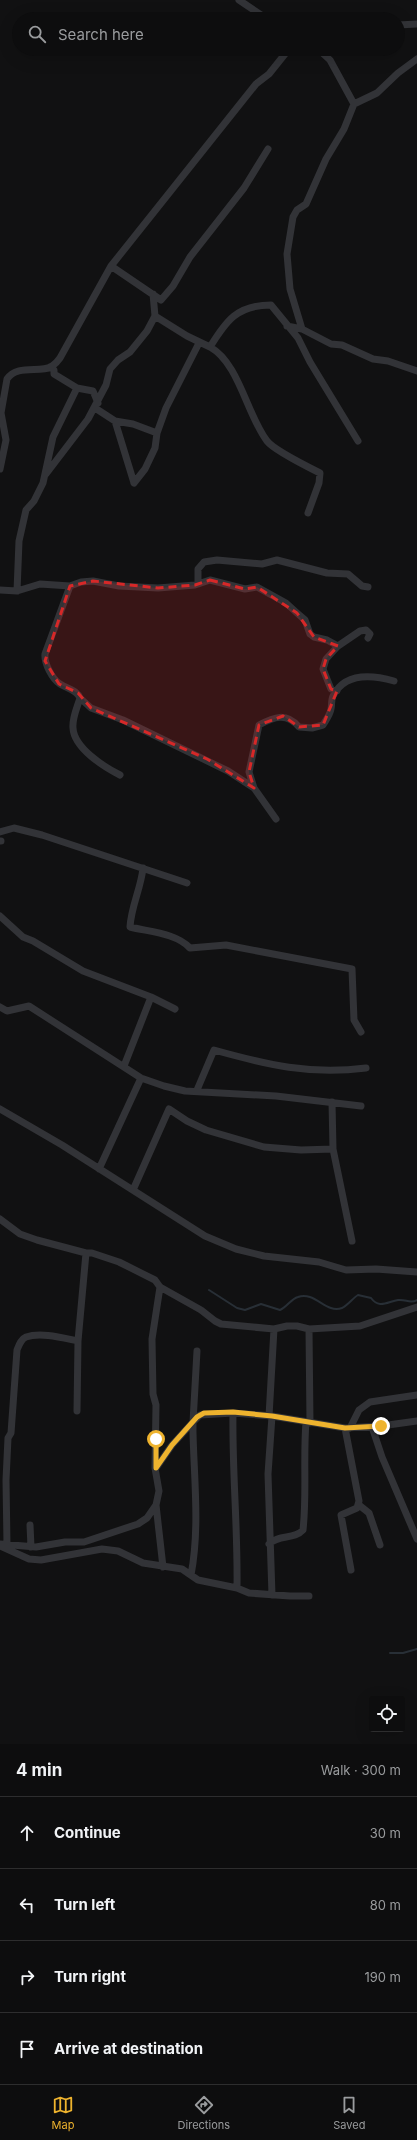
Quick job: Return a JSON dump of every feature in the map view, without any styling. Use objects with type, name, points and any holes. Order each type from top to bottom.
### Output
[{"type":"street","points":[[239,0],[257,12]]},
{"type":"street","points":[[405,25],[417,24]]},
{"type":"street","points":[[0,377],[28,369],[50,367],[60,358],[112,266],[256,84],[269,74],[283,56]]},
{"type":"street","points":[[326,56],[330,60],[354,104]]},
{"type":"street","points":[[302,329],[290,289],[289,278],[287,254],[292,217],[297,210],[306,204],[326,160],[344,129],[354,104],[377,93],[398,73],[417,59]]},
{"type":"street","points":[[112,266],[161,300],[165,297],[190,257],[244,188],[268,149]]},
{"type":"street","points":[[44,476],[72,442],[97,405],[106,385],[110,369],[118,360],[130,352],[148,331],[155,316],[153,294]]},
{"type":"street","points":[[210,347],[233,315],[244,309],[271,305],[303,346],[310,362],[358,441]]},
{"type":"street","points":[[155,316],[199,343],[219,352],[234,374],[248,409],[268,442],[320,472],[319,483],[308,513]]},
{"type":"street","points":[[287,326],[302,329],[332,344],[342,345],[373,359],[388,361],[417,370]]},
{"type":"street","points":[[50,367],[54,370],[54,374],[78,388],[93,391],[97,405],[115,421],[134,483],[145,469],[155,448],[157,433],[166,408],[199,343]]},
{"type":"street","points":[[0,469],[6,440],[1,413],[7,379],[10,375]]},
{"type":"street","points":[[17,591],[22,524],[26,510],[34,501],[44,476],[52,437],[78,388]]},
{"type":"street","points":[[115,421],[133,424],[157,433]]},
{"type":"street","points":[[198,584],[198,570],[204,562],[217,560],[262,564],[277,560],[327,573],[348,574],[362,586],[368,587]]},
{"type":"street","points":[[0,590],[17,591],[40,584],[70,586],[81,582],[93,581],[120,586],[158,588],[198,584],[210,580],[245,589],[257,588],[286,604],[297,613],[305,620],[310,634],[314,637],[327,640],[338,646]]},
{"type":"street","points":[[70,586],[45,654],[45,661],[59,684],[78,693],[80,698],[91,708],[123,720],[207,759],[254,788]]},
{"type":"street","points":[[337,691],[332,689],[322,669],[326,659],[338,646],[360,630],[366,630],[370,634],[368,638]]},
{"type":"street","points":[[276,819],[254,788],[249,772],[259,725],[272,718],[283,716],[294,721],[300,727],[312,728],[323,725],[331,710],[332,698],[337,691],[353,680],[364,676],[378,677],[394,681]]},
{"type":"street","points":[[80,698],[74,717],[73,729],[81,746],[101,765],[120,775]]},
{"type":"street","points":[[0,832],[14,828],[42,835],[187,883]]},
{"type":"street","points":[[143,868],[142,881],[130,918],[130,927],[176,938],[184,941],[190,948],[226,945],[352,969],[354,1020],[361,1032]]},
{"type":"street","points":[[0,916],[22,937],[33,941],[83,971],[151,997],[175,1009]]},
{"type":"street","points":[[124,1066],[151,997]]},
{"type":"street","points":[[0,1007],[7,1012],[29,1006],[141,1078],[185,1091],[196,1090],[361,1106]]},
{"type":"street","points":[[196,1090],[214,1050],[269,1064],[312,1071],[337,1072],[366,1068]]},
{"type":"street","points":[[99,1169],[141,1078]]},
{"type":"street","points":[[332,1102],[333,1149],[352,1241]]},
{"type":"street","points":[[0,1109],[205,1236],[236,1249],[264,1256],[319,1262],[346,1270],[376,1269],[417,1272]]},
{"type":"street","points":[[133,1190],[170,1109],[187,1121],[206,1130],[264,1147],[301,1150],[333,1149]]},
{"type":"street","points":[[0,1219],[25,1236],[86,1253],[92,1253],[119,1262],[155,1280],[160,1287],[201,1310],[221,1324],[274,1329],[297,1326],[309,1330],[360,1326],[417,1307]]},
{"type":"street","points":[[77,1411],[78,1341],[86,1253]]},
{"type":"street","points":[[160,1287],[152,1339],[153,1394],[156,1405],[156,1468],[159,1491],[156,1505],[163,1567]]},
{"type":"street","points":[[272,1595],[269,1544],[268,1474],[274,1329]]},
{"type":"street","points":[[269,1544],[277,1538],[295,1535],[303,1530],[306,1504],[304,1444],[308,1422],[309,1330]]},
{"type":"street","points":[[2,1545],[8,1438],[11,1433],[17,1350],[20,1342],[26,1337],[61,1338],[78,1341]]},
{"type":"street","points":[[192,1575],[194,1562],[196,1497],[193,1422],[197,1351]]},
{"type":"street","points":[[380,1545],[374,1522],[369,1513],[359,1505],[348,1428],[359,1410],[370,1402],[417,1395]]},
{"type":"street","points":[[156,1468],[172,1445],[193,1422],[204,1413],[233,1412],[348,1428],[372,1427],[417,1421]]},
{"type":"street","points":[[233,1412],[233,1478],[237,1520],[236,1588]]},
{"type":"street","points":[[372,1427],[382,1457],[417,1539]]},
{"type":"street","points":[[2,1545],[31,1546],[65,1542],[84,1542],[138,1524],[148,1518],[156,1505]]},
{"type":"street","points":[[351,1570],[341,1516],[352,1511],[359,1505]]},
{"type":"street","points":[[30,1525],[31,1546]]},
{"type":"street","points":[[2,1545],[29,1558],[41,1560],[102,1549],[118,1550],[143,1564],[182,1569],[198,1580],[236,1588],[249,1593],[309,1596]]},
{"type":"highlighted area","points":[[210,580],[245,589],[257,587],[297,613],[314,637],[338,646],[326,659],[323,669],[331,689],[337,691],[323,725],[299,727],[283,716],[259,725],[249,772],[254,788],[207,759],[91,708],[78,693],[59,684],[45,661],[70,586],[93,581],[158,588],[195,585]]},
{"type":"waterway","points":[[209,1290],[237,1308],[245,1310],[261,1304],[280,1310],[296,1298],[304,1296],[315,1299],[326,1306],[336,1309],[344,1307],[358,1295],[371,1298],[380,1304],[398,1300],[412,1302],[417,1300]]},
{"type":"waterway","points":[[390,1653],[403,1653],[417,1649]]},
{"type":"route","points":[[156,1439],[156,1468],[172,1445],[197,1417],[204,1413],[233,1412],[272,1416],[345,1428],[381,1426]]}]
